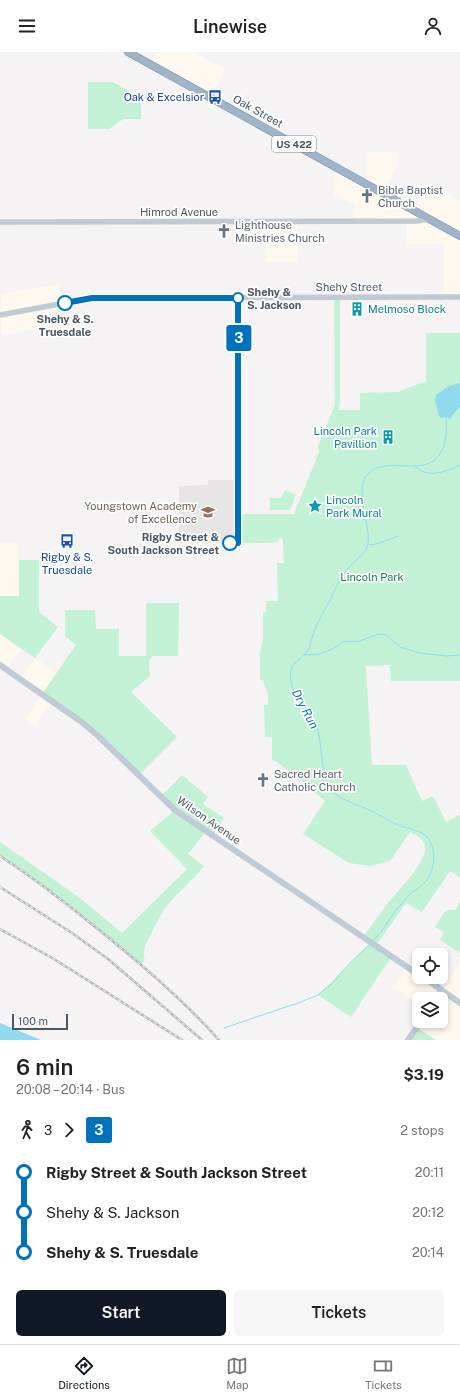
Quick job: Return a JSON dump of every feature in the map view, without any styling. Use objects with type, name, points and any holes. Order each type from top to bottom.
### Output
[{"type":"highway","name":"Oak Street","points":[[128,52],[460,236]]},
{"type":"main road","name":"Wilson Avenue","points":[[0,665],[83,723],[175,810],[412,969]]},
{"type":"main road","points":[[433,984],[460,1004]]},
{"type":"main road","points":[[408,1040],[416,1028]]},
{"type":"street","name":"Himrod Avenue","points":[[0,222],[417,221],[429,219]]},
{"type":"street","name":"Shehy Street","points":[[0,315],[92,298],[460,297]]},
{"type":"shaded area","points":[[157,52],[194,52],[225,69],[210,97],[150,64]]},
{"type":"shaded area","points":[[366,152],[397,152],[397,166],[383,192],[414,210],[428,183],[460,201],[460,297],[444,297],[444,244],[407,244],[407,222],[354,221],[354,205],[334,194],[334,166],[366,183]]},
{"type":"shaded area","points":[[297,221],[297,261],[266,261],[265,222]]},
{"type":"shaded area","points":[[60,284],[61,324],[1,335],[1,294]]},
{"type":"shaded area","name":"Youngstown Academy of Excellence","points":[[208,480],[238,480],[238,543],[179,543],[179,486],[208,485]]},
{"type":"shaded area","points":[[0,543],[19,543],[19,596],[0,596]]},
{"type":"shaded area","points":[[0,634],[21,649],[6,669],[0,665]]},
{"type":"shaded area","points":[[35,658],[57,673],[42,694],[20,679]]},
{"type":"shaded area","points":[[42,694],[52,701],[35,726],[25,719]]},
{"type":"shaded area","points":[[460,963],[460,1040],[436,1040],[418,1028],[448,1028],[448,992],[412,992],[412,1000],[394,988],[408,967],[412,970],[412,984],[433,984],[442,990],[446,984],[448,984],[448,981]]},
{"type":"green space","points":[[88,82],[113,82],[141,97],[141,119],[123,119],[109,129],[88,129]]},
{"type":"green space","name":"Lincoln Park","points":[[334,297],[340,297],[339,410],[360,410],[360,393],[398,392],[426,381],[426,333],[460,333],[460,681],[391,681],[390,665],[366,666],[372,765],[406,765],[422,801],[433,796],[446,822],[460,815],[460,878],[450,871],[422,912],[406,903],[376,945],[392,956],[351,1017],[318,995],[332,983],[371,943],[363,937],[387,904],[417,868],[425,852],[425,846],[421,839],[410,832],[390,861],[370,866],[349,863],[303,834],[325,801],[276,761],[272,760],[272,737],[265,737],[264,705],[268,705],[268,694],[263,680],[260,680],[260,652],[263,640],[263,612],[266,612],[266,601],[278,601],[277,563],[284,563],[283,541],[281,537],[277,542],[270,543],[238,543],[238,514],[294,514],[319,452],[318,446],[335,405]]},
{"type":"green space","points":[[285,490],[296,495],[290,510],[270,510],[270,498],[281,498]]},
{"type":"green space","points":[[190,516],[199,516],[199,523],[190,523]]},
{"type":"green space","points":[[19,560],[39,560],[39,612],[58,627],[35,658],[0,634],[0,596],[19,596]]},
{"type":"green space","points":[[146,603],[179,603],[178,656],[153,656],[149,661],[150,676],[131,692],[177,737],[139,775],[97,735],[42,694],[76,645],[65,636],[65,610],[95,610],[96,629],[119,629],[119,656],[146,656]]},
{"type":"green space","points":[[182,775],[208,797],[203,804],[224,818],[213,836],[206,831],[188,854],[204,866],[175,896],[165,909],[147,942],[144,951],[144,960],[141,966],[70,906],[0,856],[0,842],[80,898],[122,933],[187,869],[150,831],[175,810],[161,796]]},
{"type":"green space","points":[[460,902],[460,953],[440,940],[444,932],[435,927],[446,910],[455,910]]},
{"type":"green space","points":[[415,1028],[418,1028],[436,1040],[408,1040]]},
{"type":"water","points":[[460,383],[460,407],[450,419],[446,417],[440,418],[435,401],[436,395],[449,386]]},
{"type":"water","points":[[0,1023],[41,1040],[0,1040]]},
{"type":"waterway","name":"Dry Run","points":[[373,941],[405,899],[428,878],[432,868],[434,856],[433,850],[429,839],[422,833],[390,822],[367,809],[346,800],[336,794],[328,786],[325,779],[317,726],[309,711],[292,687],[290,675],[295,663],[308,650],[315,630],[341,578],[367,548],[368,536],[362,498],[363,481],[367,475],[376,468],[386,466],[421,465],[431,462],[439,455],[445,442],[446,417]]},
{"type":"waterway","points":[[415,466],[425,472],[437,473],[460,465]]},
{"type":"waterway","points":[[369,545],[399,536]]},
{"type":"waterway","points":[[305,655],[319,654],[333,649],[342,642],[360,641],[378,634],[386,635],[400,647],[420,653],[446,656],[460,655]]},
{"type":"waterway","name":"Dry Run","points":[[224,1028],[318,995],[332,983],[369,945]]},
{"type":"railway","points":[[0,856],[62,900],[134,959],[184,1004],[219,1040]]},
{"type":"railway","points":[[0,887],[72,933],[108,959],[202,1040]]},
{"type":"railway","points":[[0,929],[54,959],[182,1040]]},
{"type":"bus line","name":"3","points":[[65,303],[86,298],[238,298],[238,543],[230,543]]},
{"type":"place","name":"Oak & Excelsior","points":[[215,97]]},
{"type":"place","name":"Bible Baptist Church","points":[[367,196]]},
{"type":"place","name":"Lighthouse Ministries Church","points":[[224,231]]},
{"type":"place","name":"Shehy & S. Jackson","points":[[238,298]]},
{"type":"place","name":"Shehy & S. Truesdale","points":[[65,303]]},
{"type":"place","name":"Melmoso Block","points":[[357,309]]},
{"type":"place","name":"Lincoln Park Pavillion","points":[[388,437]]},
{"type":"place","name":"Lincoln Park Mural","points":[[315,506]]},
{"type":"place","name":"Youngstown Academy of Excellence","points":[[208,512]]},
{"type":"place","name":"Rigby & S. Truesdale","points":[[67,541]]},
{"type":"place","name":"Rigby Street & South Jackson Street","points":[[230,543]]},
{"type":"place","name":"Sacred Heart Catholic Church","points":[[263,780]]}]
